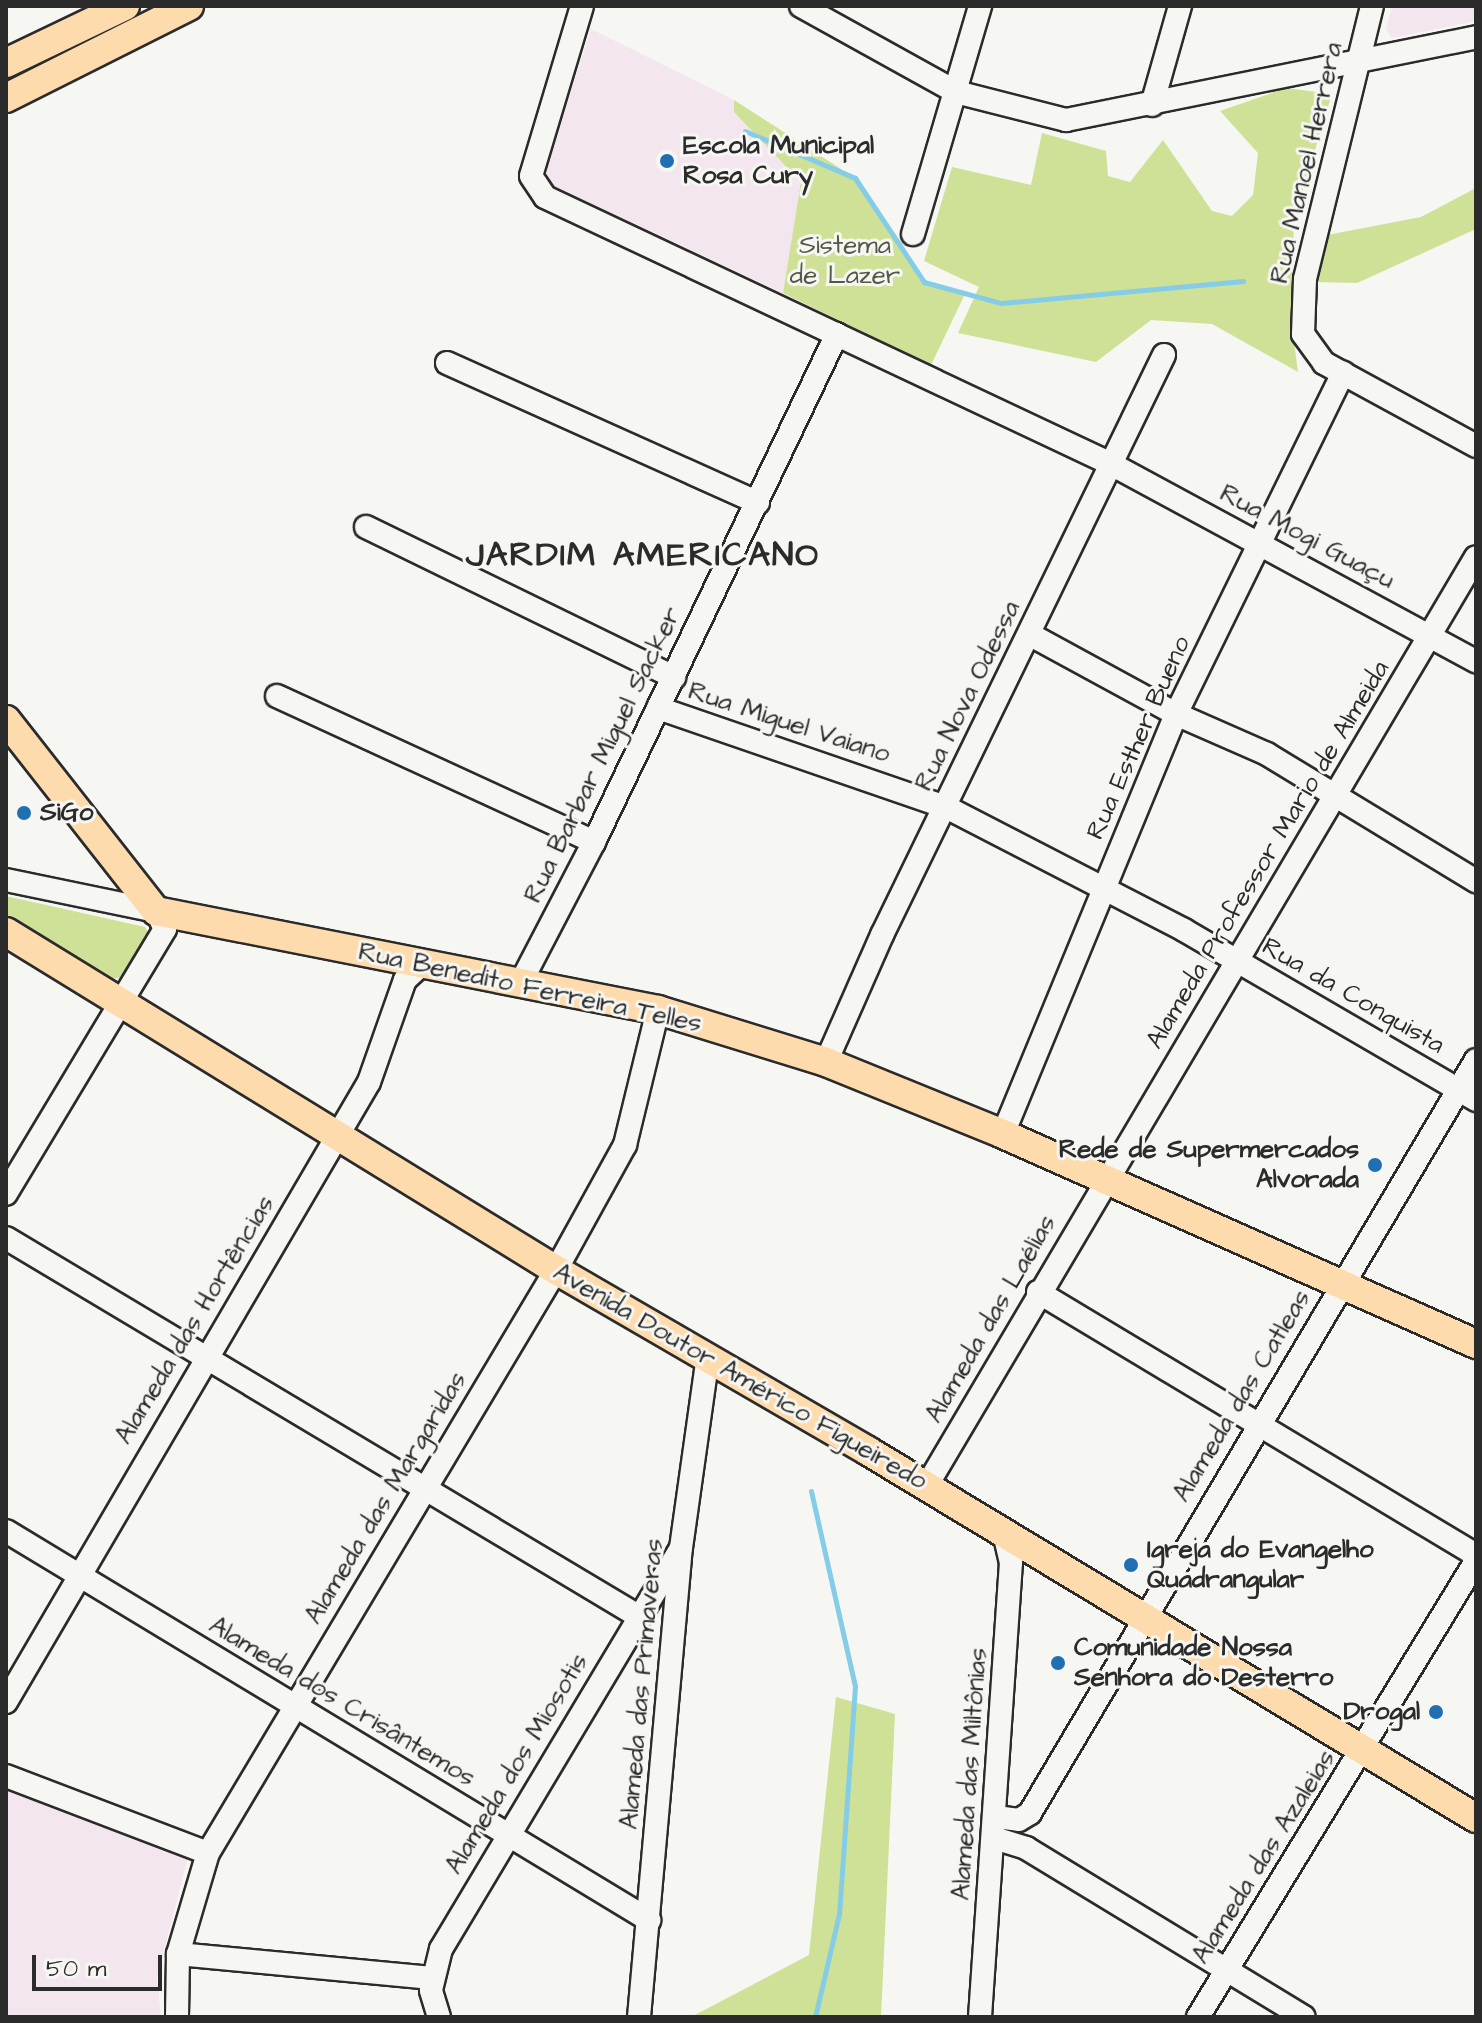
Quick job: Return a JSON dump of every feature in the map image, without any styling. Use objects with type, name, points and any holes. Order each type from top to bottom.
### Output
[{"type":"main road","points":[[6,63],[125,6]]},
{"type":"main road","points":[[6,98],[189,6]]},
{"type":"main road","points":[[6,720],[156,911]]},
{"type":"main road","name":"Rua Benedito Ferreira Telles","points":[[156,911],[658,1010],[826,1062],[1003,1134],[1476,1344]]},
{"type":"main road","name":"Avenida Doutor Américo Figueiredo","points":[[6,932],[556,1270],[708,1356],[1476,1818]]},
{"type":"street","name":"Rua Mogi Guaçu","points":[[582,6],[531,176],[545,197],[1111,464],[1476,661]]},
{"type":"street","points":[[801,6],[956,92],[1066,120],[1476,37]]},
{"type":"street","points":[[913,234],[980,6]]},
{"type":"street","points":[[1152,105],[1180,6]]},
{"type":"street","name":"Rua Manoel Herrera","points":[[1343,373],[1310,350],[1303,334],[1305,279],[1372,6]]},
{"type":"street","name":"Rua Barbar Miguel Sacker","points":[[521,982],[594,842],[837,334]]},
{"type":"street","name":"Rua Nova Odessa","points":[[826,1062],[1164,355]]},
{"type":"street","points":[[447,363],[758,503]]},
{"type":"street","points":[[1343,373],[1476,446]]},
{"type":"street","name":"Rua Esther Bueno","points":[[1003,1134],[1176,714],[1343,373]]},
{"type":"street","points":[[366,527],[674,677]]},
{"type":"street","name":"Alameda Professor Mario de Almeida","points":[[1106,1180],[1338,796],[1476,557]]},
{"type":"street","points":[[1029,634],[1176,714],[1267,754],[1476,881]]},
{"type":"street","points":[[277,696],[594,842]]},
{"type":"street","name":"Rua Miguel Vaiano","points":[[658,708],[946,807]]},
{"type":"street","name":"Rua da Conquista","points":[[946,807],[1104,888],[1238,962],[1467,1095]]},
{"type":"street","name":"Rua Benedito Ferreira Telles","points":[[6,880],[156,911]]},
{"type":"street","points":[[6,1194],[164,932],[156,911]]},
{"type":"street","name":"Alameda das Hortências","points":[[6,1702],[203,1358],[369,1082],[405,980],[421,965]]},
{"type":"street","name":"Alameda das Margaridas","points":[[177,2017],[178,1954],[208,1853],[294,1704],[556,1270],[625,1145],[658,1010]]},
{"type":"street","name":"Alameda das Catleas","points":[[1030,1813],[1141,1619],[1342,1283],[1467,1095],[1476,1060]]},
{"type":"street","name":"Alameda das Laélias","points":[[926,1487],[1106,1180]]},
{"type":"street","points":[[6,1238],[638,1616]]},
{"type":"street","points":[[1038,1292],[1476,1555]]},
{"type":"street","name":"Alameda das Primaveras","points":[[639,2017],[649,1920],[667,1592],[681,1548],[708,1356]]},
{"type":"street","name":"Alameda dos Crisântemos","points":[[6,1531],[649,1920]]},
{"type":"street","name":"Alameda das Miltônias","points":[[980,2017],[1011,1563],[1005,1536]]},
{"type":"street","name":"Alameda das Azaleias","points":[[1198,2017],[1476,1561]]},
{"type":"street","name":"Alameda dos Miosotis","points":[[432,1978],[441,1949],[505,1835],[638,1616],[667,1592]]},
{"type":"street","points":[[6,1776],[208,1853]]},
{"type":"street","points":[[995,1827],[1019,1820],[1030,1813]]},
{"type":"street","points":[[1026,1848],[1020,1834],[1030,1813]]},
{"type":"street","points":[[995,1827],[1304,2017]]},
{"type":"street","points":[[178,1954],[432,1978],[439,2017]]},
{"type":"shaded area","points":[[1392,6],[1476,6],[1476,21],[1392,38],[1386,29]]},
{"type":"shaded area","name":"Escola Municipal Rosa Cury","points":[[591,29],[734,100],[802,182],[783,293],[552,185],[546,170]]},
{"type":"shaded area","points":[[6,1789],[188,1857],[157,1978],[161,2017],[6,2017]]},
{"type":"green space","points":[[1286,88],[1332,94],[1294,219],[1291,319],[1298,372],[1212,324],[1151,320],[1096,362],[958,333],[979,287],[924,261],[952,167],[1031,185],[1042,133],[1106,151],[1108,176],[1130,182],[1163,140],[1212,211],[1232,216],[1253,195],[1258,153],[1220,111]]},
{"type":"green space","name":"Sistema de Lazer","points":[[734,100],[855,178],[924,282],[965,294],[931,365],[783,293],[801,182],[734,112]]},
{"type":"green space","points":[[1476,188],[1476,229],[1357,283],[1315,282],[1327,235],[1421,217]]},
{"type":"green space","points":[[6,896],[145,927],[151,938],[127,977],[109,979],[6,916]]},
{"type":"green space","points":[[836,1697],[895,1714],[881,2017],[691,2017],[809,1955]]},
{"type":"waterway","points":[[745,131],[855,178],[924,282],[1001,303],[1243,281]]},
{"type":"waterway","points":[[811,1491],[855,1686],[839,1914],[815,2017]]},
{"type":"place","name":"Escola Municipal Rosa Cury","points":[[667,161]]},
{"type":"place","name":"SiGo","points":[[24,813]]},
{"type":"place","name":"Rede de Supermercados Alvorada","points":[[1375,1165]]},
{"type":"place","name":"Igreja do Evangelho Quadrangular","points":[[1131,1565]]},
{"type":"place","name":"Comunidade Nossa Senhora do Desterro","points":[[1058,1663]]},
{"type":"place","name":"Drogal","points":[[1436,1712]]},
{"type":"district","name":"JARDIM AMERICANO","points":[[643,556]]}]
